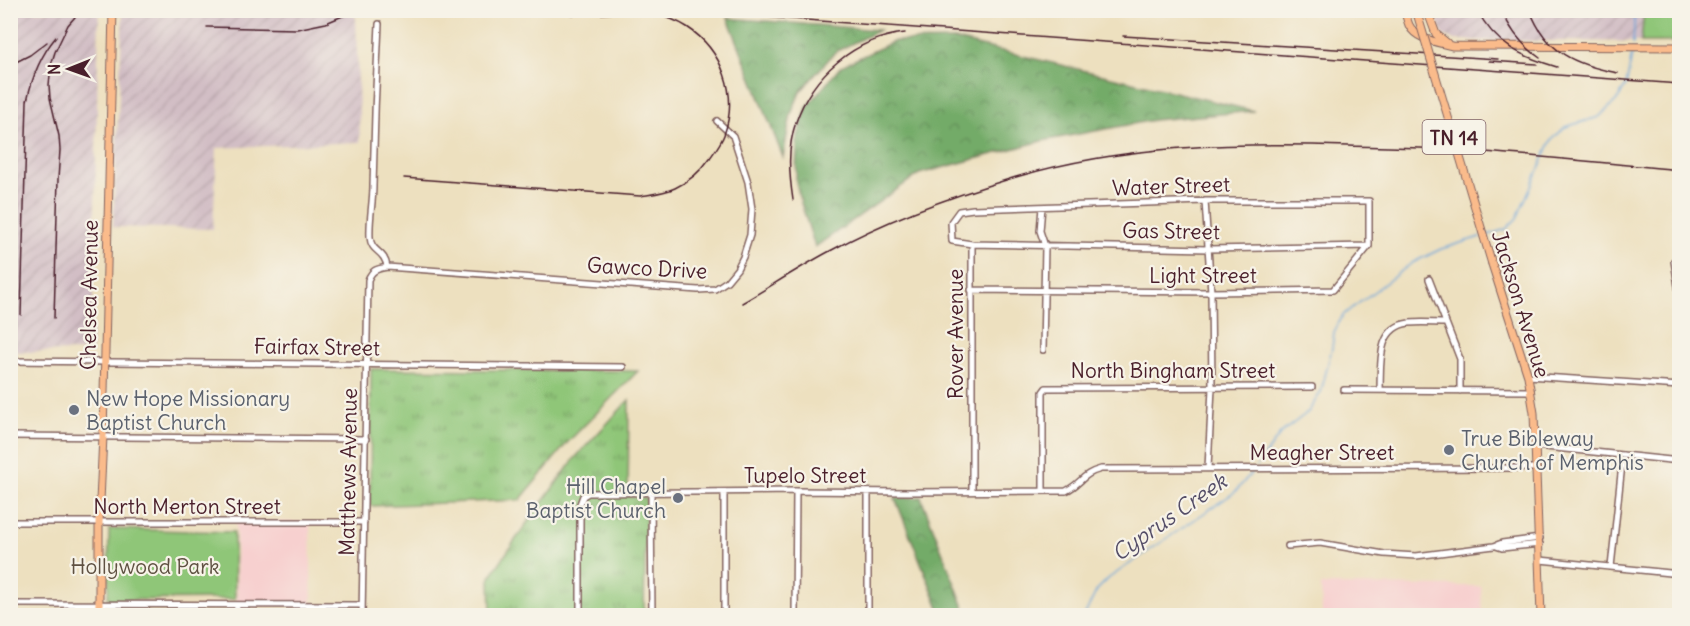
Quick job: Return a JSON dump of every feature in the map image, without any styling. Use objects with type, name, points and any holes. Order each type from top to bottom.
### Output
[{"type":"main road","name":"Chelsea Avenue","points":[[99,615],[99,523],[112,10]]},
{"type":"main road","points":[[1404,10],[1409,27],[1418,35],[1452,46],[1680,47]]},
{"type":"main road","name":"Jackson Avenue","points":[[1416,10],[1528,376],[1536,446],[1541,615]]},
{"type":"main road","points":[[1427,10],[1436,34],[1452,46]]},
{"type":"street","points":[[380,24],[370,236],[374,248],[384,256],[387,267]]},
{"type":"street","name":"Gawco Drive","points":[[387,267],[687,289],[715,289],[727,281],[743,257],[750,235],[752,209],[748,182],[733,136],[717,121]]},
{"type":"street","points":[[1205,201],[1209,249],[1212,388],[1209,468]]},
{"type":"street","name":"Water Street","points":[[974,209],[1205,201],[1369,201],[1369,246]]},
{"type":"street","points":[[1042,207],[1040,231],[1045,246],[1043,350]]},
{"type":"street","name":"Rover Avenue","points":[[972,491],[972,244],[952,241],[951,222],[959,211],[974,209]]},
{"type":"street","name":"Gas Street","points":[[972,244],[1209,249],[1369,246]]},
{"type":"street","name":"Light Street","points":[[971,290],[1210,292],[1333,290],[1369,246]]},
{"type":"street","points":[[1674,261],[1680,299]]},
{"type":"street","name":"Matthews Avenue","points":[[362,615],[368,280],[376,269],[387,267]]},
{"type":"street","points":[[1430,279],[1460,359],[1460,392]]},
{"type":"street","points":[[1380,389],[1382,348],[1386,338],[1395,327],[1407,323],[1446,323]]},
{"type":"street","name":"Fairfax Street","points":[[10,361],[623,367]]},
{"type":"street","points":[[1528,376],[1680,386]]},
{"type":"street","name":"North Bingham Street","points":[[1043,491],[1043,397],[1045,389],[1051,387],[1311,387]]},
{"type":"street","points":[[1344,390],[1531,391]]},
{"type":"street","points":[[10,435],[366,440]]},
{"type":"street","points":[[1536,446],[1680,461]]},
{"type":"street","points":[[1611,567],[1623,455]]},
{"type":"street","name":"Meagher Street","points":[[1043,491],[1066,491],[1074,487],[1088,473],[1101,469],[1537,468]]},
{"type":"street","points":[[795,615],[796,491]]},
{"type":"street","name":"Tupelo Street","points":[[580,615],[580,510],[581,498],[588,493],[1043,491]]},
{"type":"street","points":[[724,492],[724,615]]},
{"type":"street","points":[[868,492],[868,615]]},
{"type":"street","points":[[651,493],[652,615]]},
{"type":"street","name":"North Merton Street","points":[[10,522],[364,522]]},
{"type":"street","points":[[1288,546],[1320,543],[1409,556],[1431,555],[1502,543],[1540,541]]},
{"type":"street","points":[[1540,560],[1680,574]]},
{"type":"street","points":[[10,604],[362,605]]},
{"type":"street","points":[[236,615],[237,606]]},
{"type":"shaded area","points":[[10,11],[99,11],[92,351],[11,352]]},
{"type":"shaded area","points":[[123,11],[354,11],[360,142],[217,148],[213,229],[113,227]]},
{"type":"shaded area","points":[[1434,11],[1679,11],[1679,42],[1455,40],[1443,35]]},
{"type":"shaded area","points":[[236,521],[310,522],[312,605],[237,606]]},
{"type":"shaded area","points":[[1321,585],[1481,586],[1482,615],[1322,615]]},
{"type":"green space","points":[[1644,11],[1679,11],[1679,42],[1641,42]]},
{"type":"green space","points":[[728,18],[879,30],[835,52],[800,92],[791,114],[783,157]]},
{"type":"green space","points":[[956,40],[1254,111],[1154,120],[1042,141],[919,174],[815,247],[796,182],[797,139],[807,107],[841,66],[895,41]]},
{"type":"green space","points":[[371,369],[638,371],[567,443],[520,500],[370,506]]},
{"type":"green space","points":[[629,400],[628,497],[646,498],[644,615],[491,615],[490,577],[575,458]]},
{"type":"green space","points":[[921,497],[967,615],[942,615],[895,498]]},
{"type":"green space","name":"Hollywood Park","points":[[109,529],[234,532],[235,599],[108,600]]},
{"type":"waterway","name":"Cyprus Creek","points":[[1633,44],[1635,10]]},
{"type":"waterway","name":"Cyprus Creek","points":[[1485,236],[1506,229],[1517,218],[1551,141],[1565,127],[1599,117],[1616,101],[1626,86],[1633,49]]},
{"type":"waterway","name":"Cyprus Creek","points":[[1257,466],[1281,433],[1308,412],[1321,392],[1334,332],[1343,315],[1412,263],[1441,249],[1480,237]]},
{"type":"waterway","name":"Cyprus Creek","points":[[1084,616],[1097,590],[1109,578],[1235,492],[1254,470]]},
{"type":"railway","points":[[54,318],[60,150],[49,85],[55,52],[68,25],[81,10]]},
{"type":"railway","points":[[207,27],[297,29],[326,23],[357,10]]},
{"type":"railway","points":[[522,10],[578,15],[618,13]]},
{"type":"railway","points":[[404,178],[640,196],[671,190],[695,175],[707,163],[720,144],[728,120],[728,89],[718,60],[699,37],[678,22],[650,14],[611,10]]},
{"type":"railway","points":[[669,10],[1680,84]]},
{"type":"railway","points":[[1477,10],[1492,33],[1501,41],[1521,54],[1557,67]]},
{"type":"railway","points":[[1502,10],[1518,37],[1540,58]]},
{"type":"railway","points":[[1530,10],[1545,37],[1564,55],[1589,66],[1618,73]]},
{"type":"railway","points":[[793,200],[790,171],[791,142],[803,105],[813,89],[824,75],[853,51],[869,42],[905,33]]},
{"type":"railway","points":[[1123,36],[1498,59]]},
{"type":"railway","points":[[21,315],[27,101],[37,67],[56,37]]},
{"type":"railway","points":[[10,65],[30,55],[47,42]]},
{"type":"railway","points":[[1489,61],[1537,64]]},
{"type":"railway","points":[[742,303],[852,239],[921,209],[968,192],[1057,166],[1139,152],[1265,145],[1404,147],[1498,153],[1680,170]]},
{"type":"place","name":"New Hope Missionary Baptist Church","points":[[74,410]]},
{"type":"place","name":"True Bibleway Church of Memphis","points":[[1449,450]]},
{"type":"place","name":"Hill Chapel Baptist Church","points":[[678,498]]}]
